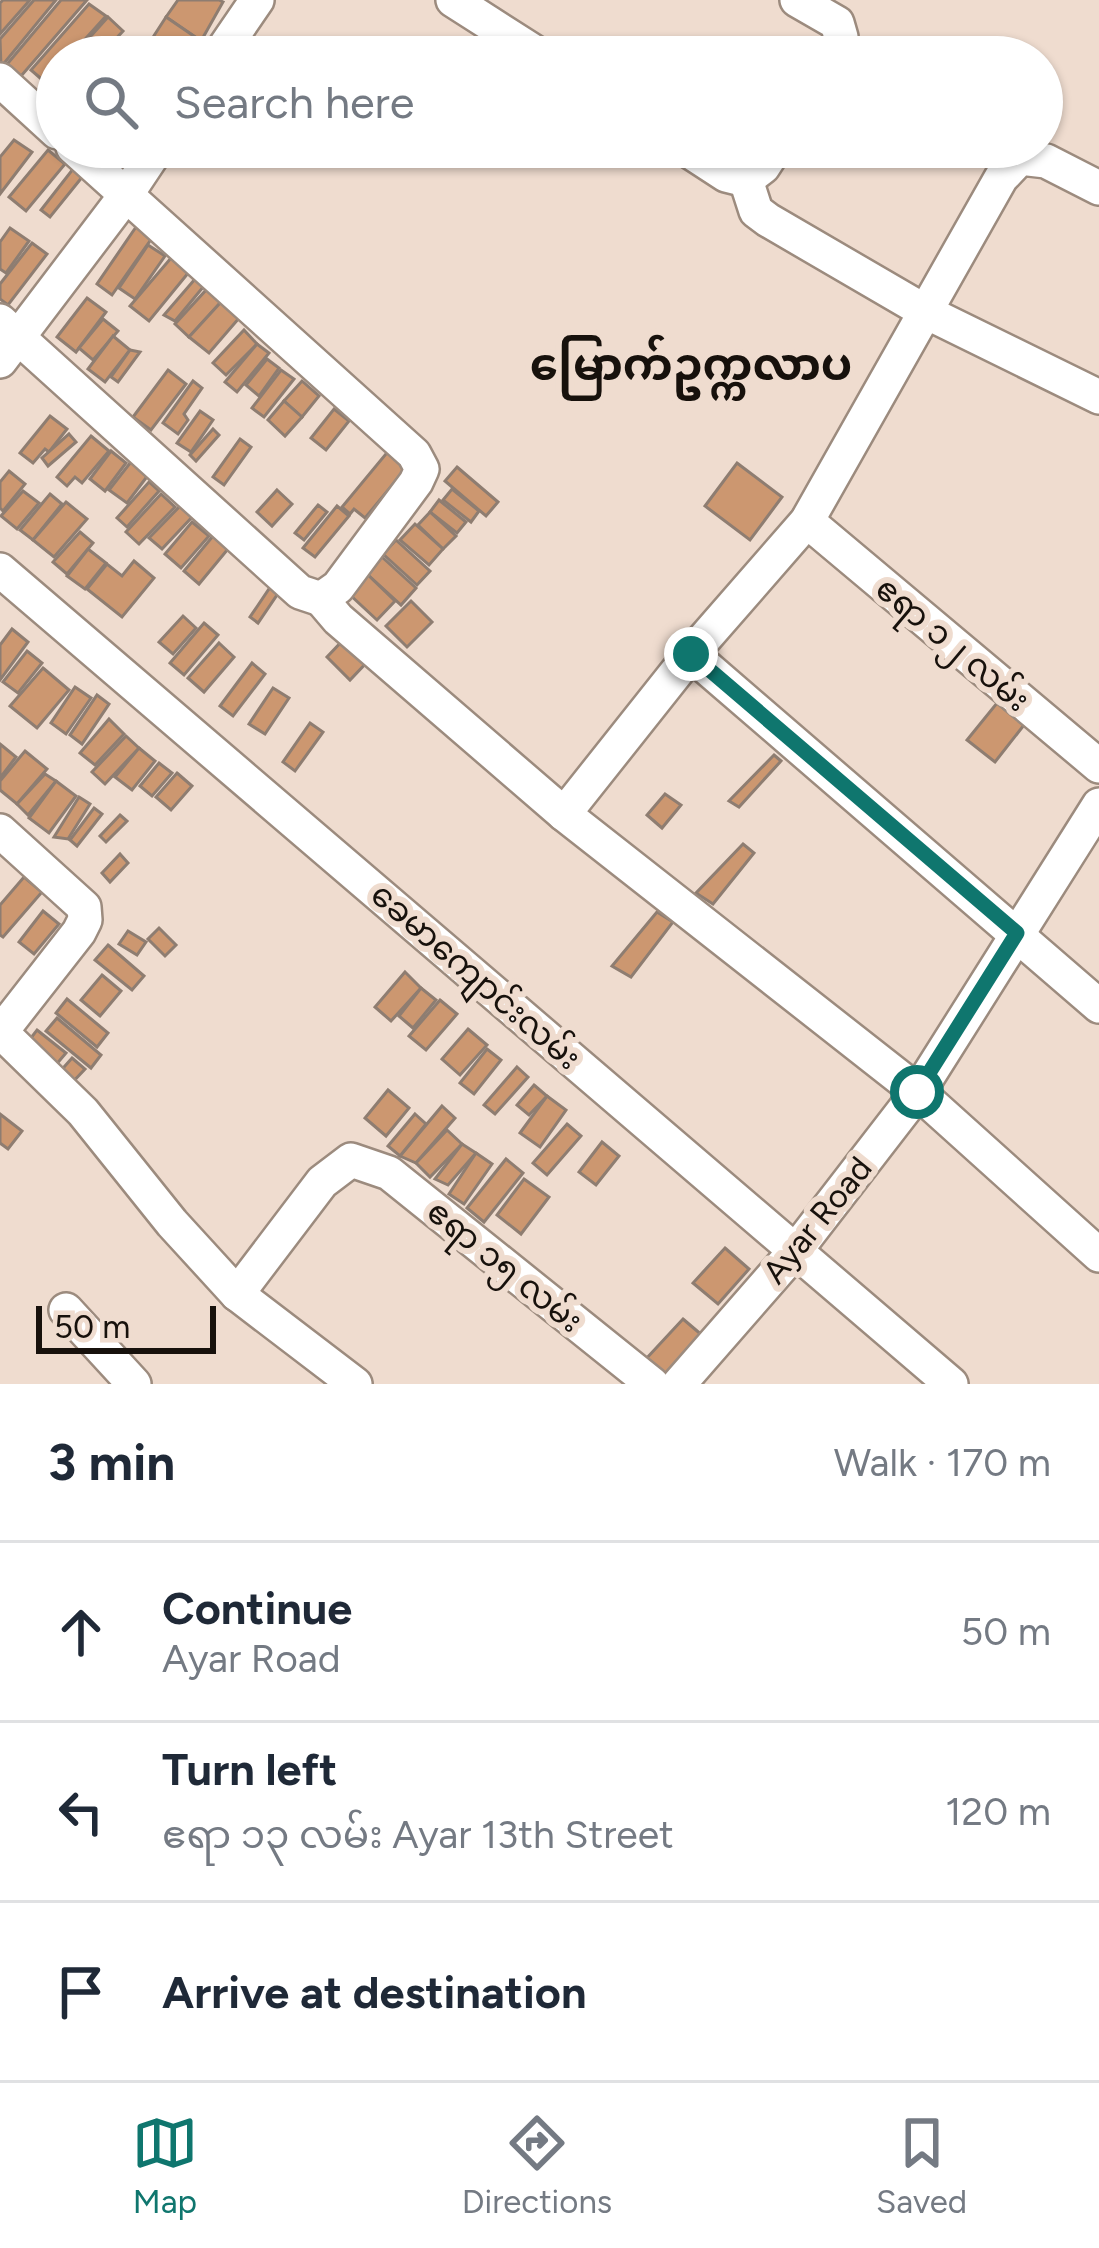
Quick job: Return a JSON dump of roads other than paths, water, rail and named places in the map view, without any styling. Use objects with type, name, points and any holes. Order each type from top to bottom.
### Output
[{"type":"street","points":[[232,36],[257,0]]},
{"type":"street","points":[[453,0],[509,36]]},
{"type":"street","points":[[797,0],[836,23],[841,36]]},
{"type":"street","points":[[0,80],[36,113]]},
{"type":"street","points":[[97,168],[399,439],[422,469],[338,587],[321,599]]},
{"type":"street","points":[[144,168],[6,340],[300,592],[321,599],[338,620],[564,814],[917,1092],[1099,1255]]},
{"type":"street","points":[[715,168],[746,180]]},
{"type":"street","points":[[746,180],[762,168]]},
{"type":"street","points":[[564,814],[691,654],[807,521],[1010,168]]},
{"type":"street","points":[[1061,168],[1099,188]]},
{"type":"street","points":[[746,180],[756,211],[926,312],[1099,397]]},
{"type":"street","name":"ဧရာ ၁၂ လမ်း","points":[[807,521],[1099,766]]},
{"type":"street","name":"ခေမာကျောင်းလမ်း","points":[[0,570],[952,1384]]},
{"type":"street","points":[[691,654],[1099,1006]]},
{"type":"street","name":"Ayar Road","points":[[679,1384],[796,1250],[917,1092],[1099,805]]},
{"type":"street","points":[[0,831],[84,907],[85,920],[1,1032],[83,1112],[172,1223],[237,1294],[355,1384]]},
{"type":"street","name":"ဧရာ ၁၅ လမ်း","points":[[237,1294],[322,1182],[351,1160],[389,1173],[652,1384]]},
{"type":"street","points":[[66,1310],[126,1381]]},
{"type":"district","name":"မြောက်‌ဥက္ကလာပ","points":[[691,364]]}]
